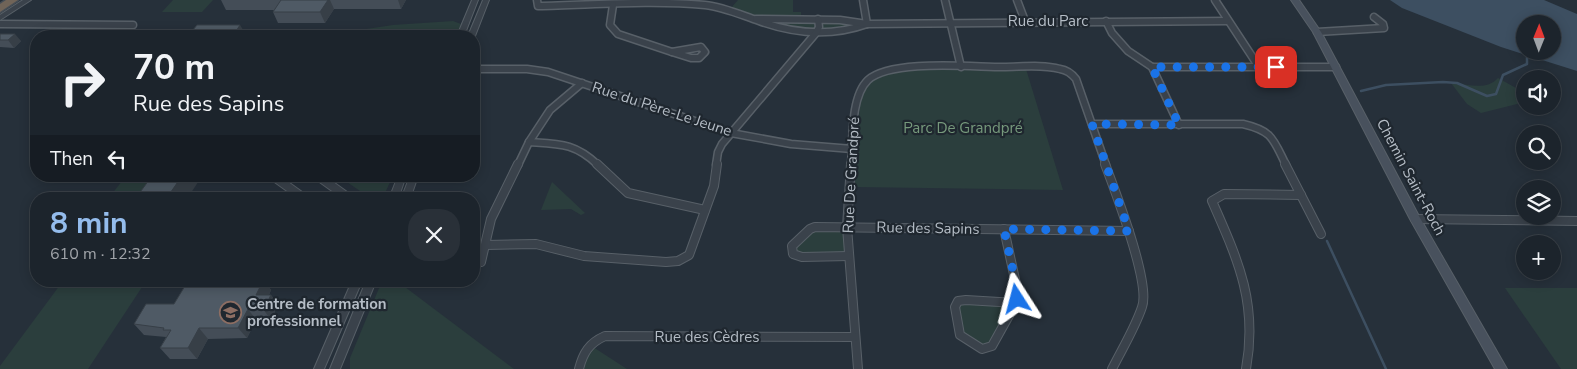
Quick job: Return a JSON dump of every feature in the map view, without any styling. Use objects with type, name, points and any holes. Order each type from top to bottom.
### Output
[{"type":"highway","points":[[0,9],[13,0]]},
{"type":"main road","name":"Chemin Saint-Roch","points":[[1295,0],[1317,32],[1415,218],[1501,369]]},
{"type":"street","points":[[0,18],[28,0]]},
{"type":"street","points":[[462,30],[475,0]]},
{"type":"street","points":[[474,30],[486,0]]},
{"type":"street","name":"Rue du Parc","points":[[538,0],[536,3],[538,6],[550,3],[613,5],[684,2],[722,8],[756,20],[794,30],[816,33],[836,32],[867,24]]},
{"type":"street","points":[[863,0],[867,24]]},
{"type":"street","points":[[945,0],[961,67]]},
{"type":"street","points":[[1017,0],[1025,21]]},
{"type":"street","points":[[1215,0],[1259,67]]},
{"type":"street","points":[[613,5],[610,25],[618,34],[671,52],[696,59],[705,52],[701,48],[671,52]]},
{"type":"street","points":[[1317,32],[1384,28],[1383,24],[1374,16]]},
{"type":"street","points":[[486,245],[536,244],[584,256],[678,261],[689,255],[716,181],[720,148],[816,33],[819,27],[818,19]]},
{"type":"street","name":"Rue du Parc","points":[[756,20],[788,21],[818,19],[845,20],[867,24],[1025,21],[1228,21]]},
{"type":"street","points":[[1106,21],[1112,33],[1128,51],[1152,67],[1179,125]]},
{"type":"street","points":[[0,24],[134,26]]},
{"type":"street","name":"Rue De Grandpré","points":[[858,369],[847,227],[856,101],[861,88],[867,80],[877,74],[896,69],[961,67],[1039,68],[1065,71],[1076,79],[1129,231],[1144,291],[1143,306],[1112,369]]},
{"type":"street","points":[[1152,67],[1336,67]]},
{"type":"street","name":"Rue du Père-Le Jeune","points":[[480,69],[526,69],[548,72],[731,133],[786,145],[852,149]]},
{"type":"street","points":[[481,262],[491,219],[529,142],[550,110],[582,83]]},
{"type":"street","points":[[1092,124],[1251,125],[1266,130],[1321,234]]},
{"type":"street","points":[[529,142],[562,144],[574,147],[585,153],[628,193],[705,210]]},
{"type":"street","points":[[281,182],[295,192]]},
{"type":"street","points":[[326,182],[340,192]]},
{"type":"street","points":[[1246,369],[1252,332],[1249,296],[1238,262],[1212,202],[1216,197],[1224,194],[1301,195]]},
{"type":"street","points":[[1415,218],[1577,221]]},
{"type":"street","name":"Rue des Sapins","points":[[848,256],[802,257],[793,254],[792,250],[793,244],[810,228],[815,227],[1129,231]]},
{"type":"street","points":[[1004,229],[1018,294],[1016,303],[992,346],[982,349],[960,335],[955,307],[958,301],[1016,303]]},
{"type":"street","points":[[319,369],[354,287]]},
{"type":"street","points":[[336,367],[369,287]]},
{"type":"street","name":"Rue des Cèdres","points":[[579,369],[586,348],[605,336],[855,337]]},
{"type":"street","points":[[312,369],[328,348]]},
{"type":"green space","points":[[173,0],[213,0],[202,12],[162,12]]},
{"type":"green space","points":[[738,0],[793,0],[793,12],[801,12],[801,20],[757,19],[730,9]]},
{"type":"green space","points":[[453,21],[461,24],[458,30],[360,30],[393,25]]},
{"type":"green space","points":[[763,21],[859,23],[833,29],[811,30]]},
{"type":"green space","name":"Parc De Grandpré","points":[[922,68],[1026,69],[1063,190],[854,187],[861,90],[871,81],[895,71]]},
{"type":"green space","points":[[1498,78],[1516,88],[1516,104],[1481,113],[1467,104],[1451,83],[1483,86]]},
{"type":"green space","points":[[121,182],[158,182],[150,192],[113,192]]},
{"type":"green space","points":[[347,182],[390,182],[385,192],[362,192]]},
{"type":"green space","points":[[552,182],[585,213],[581,215],[571,209],[541,210]]},
{"type":"green space","points":[[847,227],[846,255],[802,256],[795,252],[795,245],[813,229]]},
{"type":"green space","points":[[59,287],[142,287],[88,369],[0,369],[0,366]]},
{"type":"green space","points":[[380,287],[405,287],[514,369],[350,369],[350,358]]},
{"type":"green space","points":[[1505,288],[1577,288],[1577,369],[1561,369]]},
{"type":"green space","points":[[960,301],[1014,305],[991,344],[982,349],[962,333],[958,308]]},
{"type":"green space","points":[[593,347],[627,369],[584,369],[588,352]]},
{"type":"water","points":[[1390,0],[1544,0],[1577,14],[1577,71],[1542,60],[1561,60],[1561,15],[1516,15],[1516,52],[1402,8]]},
{"type":"building","points":[[281,0],[328,0],[320,12],[273,12]]},
{"type":"building","points":[[197,25],[240,25],[237,30],[193,30]]},
{"type":"building","points":[[0,34],[15,34],[8,40],[0,40]]},
{"type":"building","points":[[148,182],[178,182],[171,192],[140,192]]},
{"type":"building","name":"Centre de formation professionnel","points":[[184,287],[260,287],[256,295],[271,295],[263,309],[248,309],[238,328],[199,328],[188,348],[160,348],[171,330],[134,324],[146,304],[174,304]]},
{"type":"waterway","points":[[1361,91],[1386,85],[1443,82],[1457,83],[1487,96],[1496,94],[1503,75],[1527,64],[1527,60]]},
{"type":"waterway","points":[[1327,241],[1386,369]]},
{"type":"place","name":"Centre de formation professionnel","points":[[231,313]]},
{"type":"route","points":[[1017,299],[1018,294],[1004,229],[1129,231],[1092,124],[1179,125],[1152,67],[1276,67]]}]
